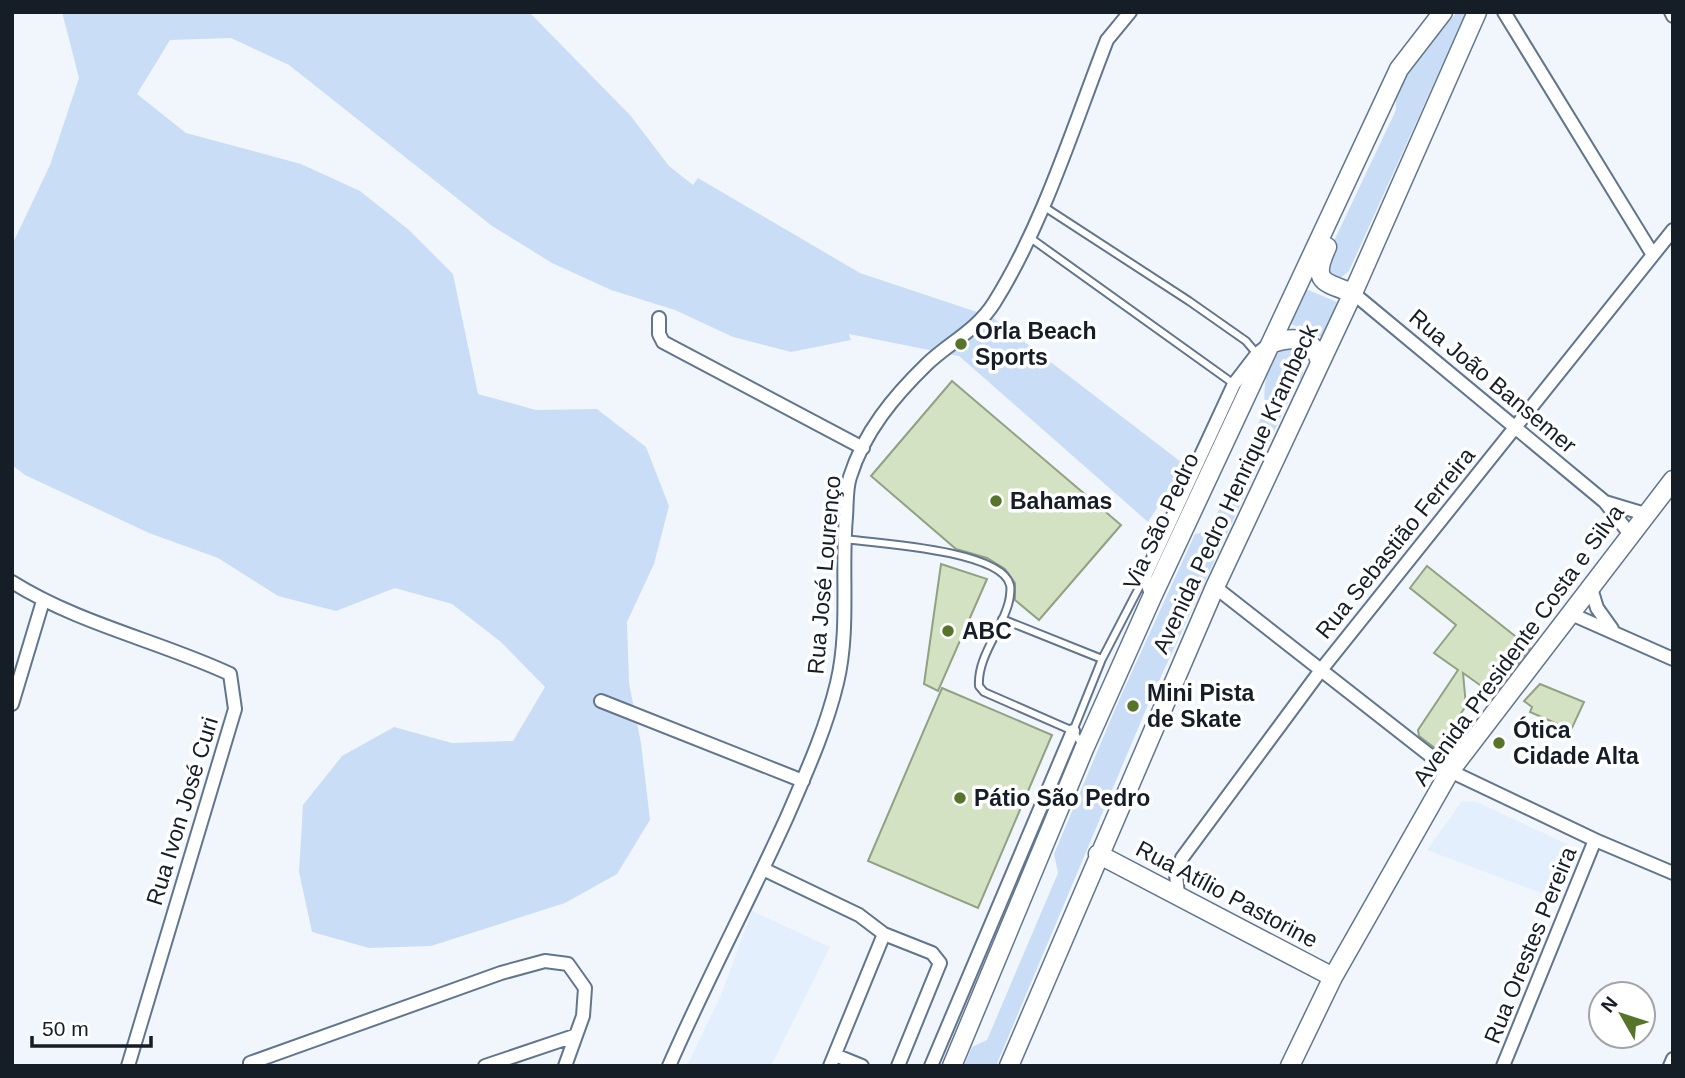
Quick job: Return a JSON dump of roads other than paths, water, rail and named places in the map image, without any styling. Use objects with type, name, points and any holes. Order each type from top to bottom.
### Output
[{"type":"main road","name":"Avenida Pedro Henrique Krambeck","points":[[1009,1066],[1215,587],[1353,293],[1477,12]]},
{"type":"main road","name":"Via São Pedro","points":[[952,1066],[1084,749],[1152,597],[1399,69],[1436,14]]},
{"type":"main road","points":[[1353,293],[1323,281],[1319,274],[1319,264],[1386,116],[1386,99]]},
{"type":"main road","points":[[1273,342],[1288,338],[1306,341],[1318,354],[1320,362]]},
{"type":"main road","name":"Avenida Presidente Costa e Silva","points":[[1290,1066],[1333,978],[1450,771],[1569,612],[1672,481]]},
{"type":"main road","name":"Rua Atílio Pastorine","points":[[1098,854],[1333,978]]},
{"type":"street","name":"Rua José Lourenço","points":[[669,1066],[699,997],[764,869],[827,719],[838,679],[844,632],[844,539],[849,478],[874,423],[928,363],[966,335],[993,305],[1029,237],[1107,40],[1130,12]]},
{"type":"street","points":[[1504,12],[1653,255]]},
{"type":"street","name":"Rua Sebastião Ferreira","points":[[1178,895],[1176,874],[1182,858],[1321,670],[1673,230]]},
{"type":"street","name":"Rua João Bansemer","points":[[1353,293],[1605,502],[1629,534]]},
{"type":"street","points":[[659,318],[659,334],[663,342],[863,448]]},
{"type":"street","name":"Avenida Pedro Henrique Krambeck","points":[[1152,597],[1145,576],[1234,384],[1256,355],[1273,342]]},
{"type":"street","name":"Rua João Bansemer","points":[[1605,502],[1645,514]]},
{"type":"street","name":"Rua Ivon José Curi","points":[[12,582],[43,601],[190,656],[230,674],[235,709],[128,1066]]},
{"type":"street","points":[[1590,585],[1597,608],[1612,629]]},
{"type":"street","points":[[1215,587],[1450,771],[1595,840],[1673,873]]},
{"type":"street","points":[[12,704],[43,601]]},
{"type":"street","points":[[1569,612],[1612,629],[1673,659]]},
{"type":"street","points":[[601,701],[803,780]]},
{"type":"street","name":"Avenida Pedro Henrique Krambeck","points":[[931,1066],[1073,731]]},
{"type":"street","name":"Rua Orestes Pereira","points":[[1503,1066],[1595,840]]},
{"type":"street","points":[[764,869],[872,922],[884,934],[932,953],[940,963],[898,1066]]},
{"type":"street","points":[[862,1066],[832,1060],[884,934]]},
{"type":"street","points":[[250,1063],[502,973],[545,961],[568,964],[586,988],[583,1016],[565,1066]]},
{"type":"street","points":[[485,1066],[575,1036]]},
{"type":"street","points":[[1670,1066],[1673,1059]]},
{"type":"lane","points":[[1042,205],[1189,301],[1246,341],[1256,355]]},
{"type":"lane","points":[[1029,237],[1234,384]]},
{"type":"lane","points":[[844,539],[939,551],[991,565],[1010,584],[1009,601],[979,678],[984,692],[1073,731],[1084,749]]},
{"type":"lane","name":"Avenida Pedro Henrique Krambeck","points":[[1073,731],[1102,659],[1145,576]]},
{"type":"lane","points":[[1002,619],[1102,659]]},
{"type":"place","name":"Orla Beach Sports","points":[[961,344]]},
{"type":"place","name":"Bahamas","points":[[996,501]]},
{"type":"place","name":"ABC","points":[[948,631]]},
{"type":"place","name":"Mini Pista de Skate","points":[[1133,706]]},
{"type":"place","name":"Ótica Cidade Alta","points":[[1499,743]]},
{"type":"place","name":"Pátio São Pedro","points":[[960,798]]}]
